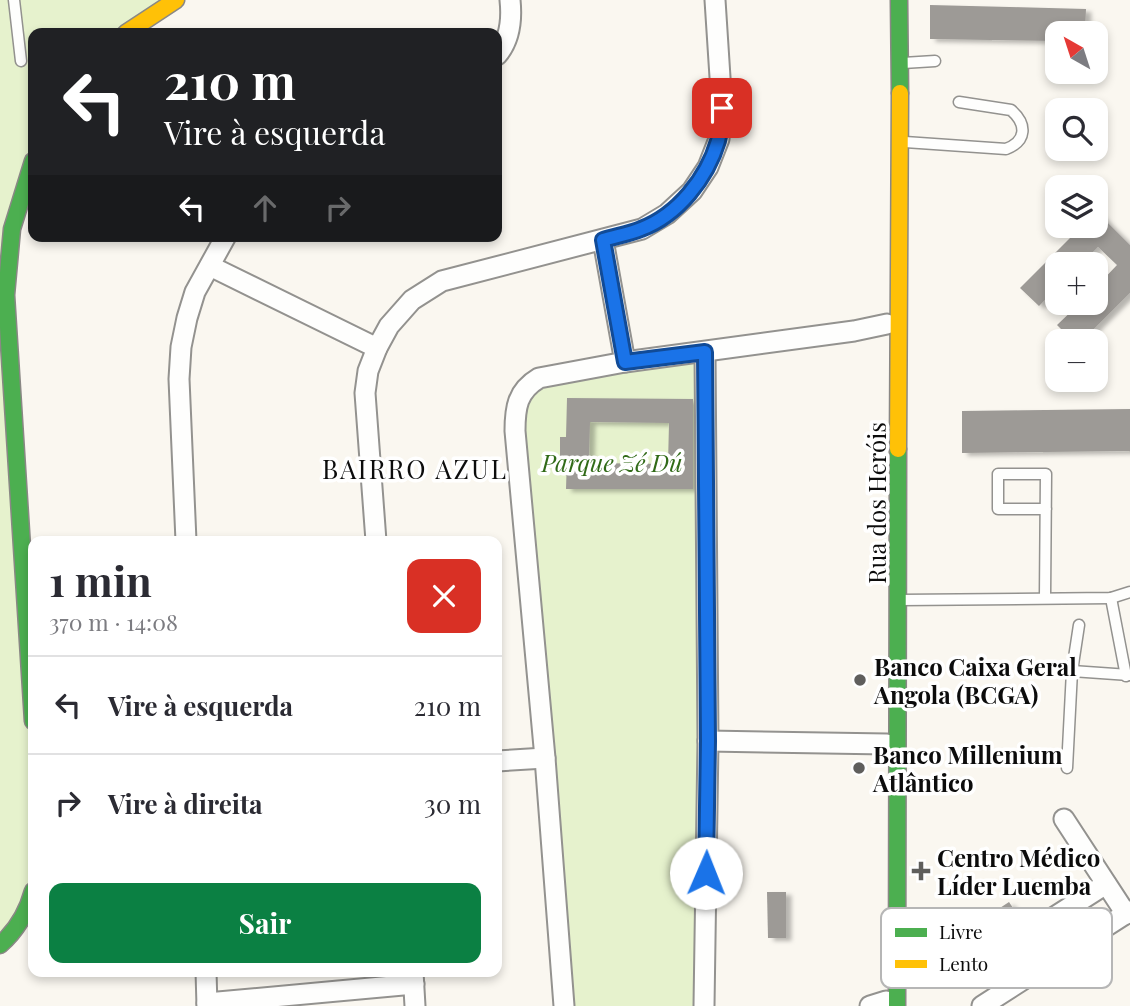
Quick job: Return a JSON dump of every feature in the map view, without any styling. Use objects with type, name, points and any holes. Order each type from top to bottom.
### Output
[{"type":"main road","points":[[134,28],[176,0]]},
{"type":"main road","points":[[884,0],[884,40]]},
{"type":"main road","name":"Rua dos Heróis","points":[[888,908],[898,600],[899,0]]},
{"type":"main road","name":"Rua dos Heróis","points":[[884,107],[887,324],[887,908]]},
{"type":"main road","points":[[28,176],[12,229],[6,295],[28,642]]},
{"type":"main road","points":[[0,945],[21,923],[28,907]]},
{"type":"street","points":[[502,49],[509,32],[510,0]]},
{"type":"street","points":[[376,536],[365,393],[368,371],[390,326],[412,300],[442,281],[642,229],[667,214],[692,191],[708,167],[719,139],[722,108],[715,0]]},
{"type":"street","points":[[603,240],[625,362]]},
{"type":"street","points":[[186,536],[179,379],[181,347],[195,292],[223,242]]},
{"type":"street","points":[[210,266],[377,348]]},
{"type":"street","points":[[564,1006],[515,413],[523,392],[539,378],[625,362],[854,331],[887,324]]},
{"type":"street","points":[[704,1006],[708,741],[705,352]]},
{"type":"street","points":[[708,741],[887,744]]},
{"type":"street","points":[[502,761],[545,758]]},
{"type":"street","points":[[1064,819],[1128,913],[1112,923]]},
{"type":"street","points":[[1068,908],[1106,884]]},
{"type":"street","points":[[206,977],[207,1005],[413,977],[415,1006]]},
{"type":"street","points":[[982,1006],[1010,988]]},
{"type":"lane","points":[[14,0],[21,61]]},
{"type":"lane","points":[[899,63],[935,61]]},
{"type":"lane","points":[[900,142],[1006,149],[1015,146],[1020,140],[1022,125],[1011,110],[958,102]]},
{"type":"lane","points":[[1045,598],[1046,509],[1046,474],[998,474],[998,509],[1046,509]]},
{"type":"lane","points":[[898,600],[1111,598],[1130,592]]},
{"type":"lane","points":[[1072,671],[1128,676],[1111,598]]},
{"type":"lane","points":[[1067,768],[1072,671],[1079,625]]},
{"type":"green space","points":[[0,0],[178,0],[134,28],[28,28],[28,177],[12,229],[28,604],[28,898],[0,945]]},
{"type":"green space","name":"Parque Zé Dú","points":[[705,352],[704,1006],[564,1006],[518,403],[530,384]]},
{"type":"building","points":[[930,5],[1086,9],[1086,21],[1045,21],[1045,41],[930,39]]},
{"type":"building","points":[[1108,223],[1130,245],[1130,293],[1108,315],[1108,274],[1117,265],[1108,256],[1108,252],[1103,252],[1098,247],[1093,252],[1056,252],[1070,238],[1108,238]]},
{"type":"building","points":[[1045,263],[1045,300],[1039,306],[1020,288]]},
{"type":"building","points":[[1067,315],[1108,315],[1094,329],[1061,329],[1057,325]]},
{"type":"building","points":[[567,398],[693,399],[693,489],[566,489],[567,457],[560,457],[560,437],[566,437]],"holes":[[[590,422],[669,423],[668,464],[589,463]]]},
{"type":"building","points":[[1130,409],[1130,451],[962,453],[962,411]]},
{"type":"building","points":[[767,892],[786,892],[786,938],[768,938]]},
{"type":"building","points":[[1009,902],[1013,908],[1000,908]]},
{"type":"traffic: fast","points":[[899,0],[900,93]]},
{"type":"traffic: fast","points":[[28,177],[12,229],[6,295],[28,642]]},
{"type":"traffic: fast","points":[[897,908],[898,449]]},
{"type":"traffic: fast","points":[[0,945],[21,921],[28,907]]},
{"type":"traffic: fast","points":[[897,988],[897,1006]]},
{"type":"traffic: slow","points":[[134,28],[176,0]]},
{"type":"traffic: slow","points":[[898,449],[900,93]]},
{"type":"place","name":"Banco Caixa Geral Angola (BCGA)","points":[[860,680]]},
{"type":"place","name":"Banco Millenium Atlântico","points":[[859,768]]},
{"type":"place","name":"Centro Médico Líder Luemba","points":[[921,871]]},
{"type":"district","name":"BAIRRO AZUL","points":[[415,468]]},
{"type":"route","points":[[706,873],[708,741],[705,352],[625,362],[603,240],[642,229],[667,214],[692,191],[708,167],[719,139],[722,108]]}]
